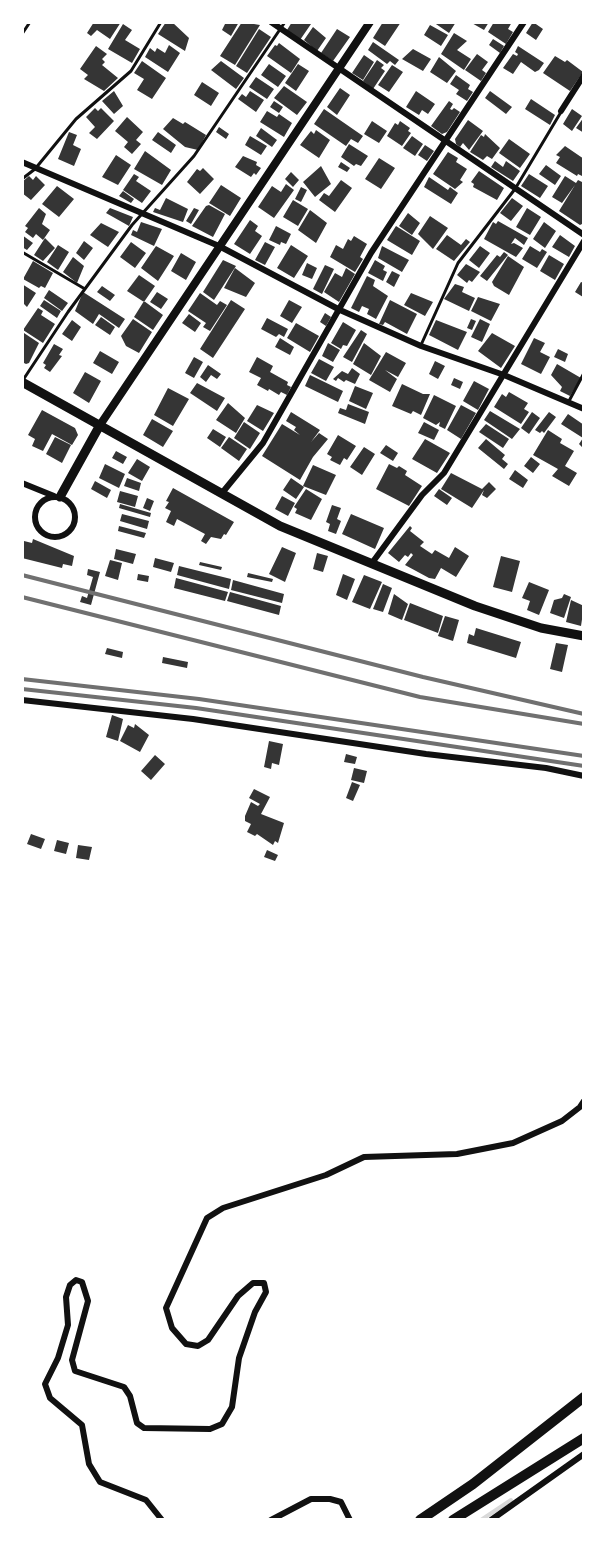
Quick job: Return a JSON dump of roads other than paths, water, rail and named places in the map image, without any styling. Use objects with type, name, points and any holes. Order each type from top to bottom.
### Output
[{"type":"highway","points":[[420,1520],[472,1484],[584,1397]]},
{"type":"highway","points":[[453,1520],[584,1438]]},
{"type":"main road","points":[[22,382],[280,526],[525,623],[584,636]]},
{"type":"main road","points":[[57,496],[100,425]]},
{"type":"street","points":[[271,22],[584,235]]},
{"type":"street","points":[[100,425],[370,22]]},
{"type":"street","points":[[222,494],[263,443],[371,253],[524,22]]},
{"type":"street","points":[[561,111],[584,75]]},
{"type":"street","points":[[22,162],[219,246],[340,310],[421,346],[504,375],[584,409]]},
{"type":"street","points":[[372,563],[422,495],[444,473],[584,241]]},
{"type":"street","points":[[22,483],[57,496],[72,506],[74,524],[67,533],[52,537],[39,530],[34,516],[39,503],[57,496]]},
{"type":"street","points":[[22,700],[193,719],[426,754],[546,768],[584,776]]},
{"type":"street","points":[[162,1520],[147,1500],[100,1482],[89,1464],[82,1425],[50,1398],[45,1384],[58,1358],[68,1324],[66,1297],[70,1284],[76,1280],[82,1282],[88,1301],[72,1360],[75,1371],[124,1387],[130,1396],[137,1424],[144,1428],[210,1429],[222,1424],[232,1407],[239,1358],[255,1312],[266,1292],[264,1282],[253,1283],[238,1296],[208,1340],[198,1346],[186,1344],[172,1328],[166,1308],[207,1218],[223,1208],[326,1175],[364,1157],[457,1154],[513,1143],[561,1121],[580,1107],[584,1101]]},
{"type":"street","points":[[491,1520],[584,1454]]},
{"type":"street","points":[[271,1520],[311,1499],[330,1499],[341,1502],[350,1520]]},
{"type":"lane","points":[[22,34],[30,22]]},
{"type":"lane","points":[[22,179],[35,169],[76,119],[131,71],[161,22]]},
{"type":"lane","points":[[22,382],[85,289],[143,212],[194,156],[285,22]]},
{"type":"lane","points":[[421,346],[458,263],[515,189],[561,111]]},
{"type":"lane","points":[[22,252],[85,289]]},
{"type":"lane","points":[[568,403],[584,373]]},
{"type":"waterway","points":[[481,1520],[511,1500]]},
{"type":"railway","points":[[22,575],[423,677],[584,714]]},
{"type":"railway","points":[[22,597],[420,697],[584,724]]},
{"type":"railway","points":[[22,679],[199,699],[584,756]]},
{"type":"railway","points":[[22,689],[196,708],[584,766]]}]
